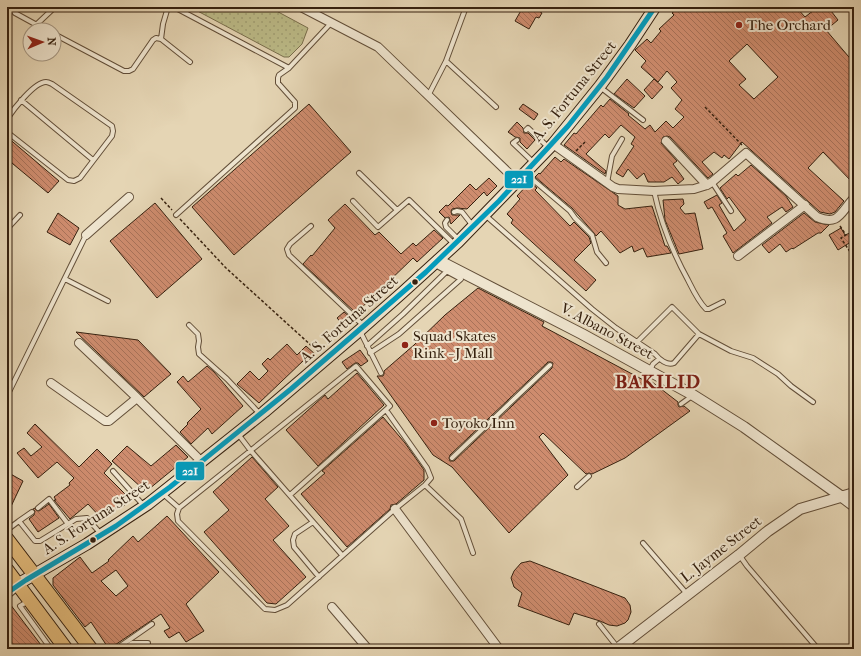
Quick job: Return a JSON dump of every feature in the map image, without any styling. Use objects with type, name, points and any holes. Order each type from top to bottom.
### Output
[{"type":"main road","name":"A. S. Fortuna Street","points":[[18,584],[101,535],[162,493],[260,415],[362,328],[436,262],[485,214],[550,146],[600,86],[655,7]]},
{"type":"main road","points":[[7,539],[91,649]]},
{"type":"main road","points":[[7,570],[65,648]]},
{"type":"street","points":[[301,7],[378,48],[517,181]]},
{"type":"street","points":[[666,141],[709,184]]},
{"type":"street","points":[[550,146],[571,157],[607,184],[618,189],[654,191],[694,189],[709,184],[746,153],[817,218],[832,221],[837,218],[854,198]]},
{"type":"street","points":[[86,235],[129,197]]},
{"type":"street","points":[[738,256],[805,206]]},
{"type":"street","name":"V. Albano Street","points":[[436,262],[653,368],[744,427],[854,506]]},
{"type":"street","points":[[79,343],[201,461]]},
{"type":"street","points":[[51,383],[105,421],[109,421],[137,398]]},
{"type":"street","name":"L. Jayme Street","points":[[618,648],[768,531],[800,509],[854,493]]},
{"type":"street","points":[[395,509],[499,649]]},
{"type":"street","name":"A. S. Fortuna Street","points":[[7,593],[18,584]]},
{"type":"street","points":[[332,607],[368,649]]},
{"type":"lane","points":[[10,7],[15,13],[31,22]]},
{"type":"lane","points":[[39,22],[56,7]]},
{"type":"lane","points":[[161,39],[162,24],[168,7]]},
{"type":"lane","points":[[174,7],[289,68]]},
{"type":"lane","points":[[428,96],[446,61],[466,7]]},
{"type":"lane","points":[[176,215],[295,108],[295,102],[278,83],[279,75],[289,68],[331,23]]},
{"type":"lane","points":[[62,38],[124,71],[133,69],[153,40],[156,38],[161,39],[190,62]]},
{"type":"lane","points":[[446,61],[496,107]]},
{"type":"lane","points":[[7,119],[21,100],[40,84],[46,82],[52,84],[112,126],[114,131],[112,136],[80,178],[74,181],[68,180],[7,132]]},
{"type":"lane","points":[[600,86],[643,120]]},
{"type":"lane","points":[[21,100],[93,160]]},
{"type":"lane","points":[[526,130],[528,128],[550,146]]},
{"type":"lane","points":[[607,184],[612,156],[622,139]]},
{"type":"lane","points":[[517,140],[513,143],[534,164]]},
{"type":"lane","points":[[525,173],[570,211],[592,235],[597,252],[606,263]]},
{"type":"lane","points":[[359,174],[397,210]]},
{"type":"lane","points":[[709,184],[731,211]]},
{"type":"lane","points":[[654,191],[659,217],[677,262],[691,287],[706,309],[723,302]]},
{"type":"lane","points":[[353,200],[378,227],[410,200],[457,242]]},
{"type":"lane","points":[[454,212],[462,212],[473,226]]},
{"type":"lane","points":[[485,214],[592,309],[616,328],[655,354],[659,359],[670,364],[674,364],[700,334]]},
{"type":"lane","points":[[7,229],[20,215]]},
{"type":"lane","points":[[447,220],[445,223],[446,227],[457,242]]},
{"type":"lane","points":[[311,226],[290,244],[288,249],[289,255],[362,328],[367,346],[381,373]]},
{"type":"lane","points":[[7,396],[86,235]]},
{"type":"lane","points":[[367,346],[403,314],[449,269],[462,279],[399,334],[370,353]]},
{"type":"lane","points":[[65,279],[108,301]]},
{"type":"lane","points":[[637,342],[672,307],[700,334],[731,351],[753,358],[778,374],[791,386],[813,402]]},
{"type":"lane","points":[[189,325],[198,334],[199,354],[227,379],[260,415]]},
{"type":"lane","points":[[653,368],[659,359]]},
{"type":"lane","points":[[290,495],[390,406],[356,366],[179,508],[177,514],[178,521],[265,609],[275,610],[286,605],[395,509],[425,485],[431,478],[427,468],[386,410]]},
{"type":"lane","points":[[452,458],[550,366]]},
{"type":"lane","points":[[681,404],[694,395]]},
{"type":"lane","points":[[237,433],[342,555]]},
{"type":"lane","points":[[113,471],[144,506]]},
{"type":"lane","points":[[577,487],[588,476]]},
{"type":"lane","points":[[425,485],[461,519],[473,553]]},
{"type":"lane","points":[[162,493],[179,508]]},
{"type":"lane","points":[[38,508],[49,499],[68,524]]},
{"type":"lane","points":[[7,530],[32,512]]},
{"type":"lane","points":[[20,521],[35,541],[40,541],[80,518],[87,518],[101,535]]},
{"type":"lane","points":[[313,522],[295,534],[293,540],[294,547],[319,577]]},
{"type":"lane","points":[[643,543],[688,594]]},
{"type":"lane","points":[[739,555],[818,649]]},
{"type":"lane","points":[[29,600],[20,606],[50,649]]},
{"type":"lane","points":[[116,649],[152,624]]},
{"type":"lane","points":[[599,624],[618,648]]},
{"type":"lane","points":[[124,649],[132,643],[148,643]]},
{"type":"path","points":[[704,107],[744,146],[746,153]]},
{"type":"path","points":[[571,157],[585,142]]},
{"type":"path","points":[[161,198],[226,268],[314,348]]},
{"type":"path","points":[[832,221],[841,227],[846,235],[841,238],[854,258]]},
{"type":"shaded area","points":[[190,7],[269,7],[308,28],[302,44],[289,57],[284,57]]},
{"type":"building","points":[[523,7],[542,7],[539,11],[542,13],[539,18],[536,17],[529,29],[515,21]]},
{"type":"building","points":[[679,7],[796,7],[805,17],[818,7],[828,7],[838,20],[826,30],[854,63],[854,184],[823,152],[808,168],[844,201],[835,212],[830,214],[820,212],[742,142],[729,159],[724,155],[722,158],[714,152],[702,162],[713,174],[708,178],[670,137],[663,137],[661,143],[677,161],[673,164],[684,179],[678,184],[672,177],[664,182],[648,182],[644,173],[637,179],[628,169],[623,177],[616,173],[634,146],[631,144],[635,137],[621,125],[609,138],[605,134],[586,154],[606,171],[605,174],[564,145],[574,133],[576,134],[601,105],[603,107],[610,99],[645,129],[650,125],[655,132],[666,121],[673,128],[684,117],[675,109],[682,100],[671,88],[677,82],[667,71],[658,82],[641,67],[646,61],[635,50],[647,39],[651,43],[661,31],[659,29],[674,15],[672,13]],"holes":[[[747,44],[778,77],[754,99],[739,85],[746,79],[729,61]]]},
{"type":"building","points":[[627,79],[645,96],[634,108],[614,94]]},
{"type":"building","points":[[654,79],[663,87],[652,99],[644,90]]},
{"type":"building","points":[[309,104],[351,152],[234,255],[192,207]]},
{"type":"building","points":[[523,104],[538,114],[534,120],[519,109]]},
{"type":"building","points":[[517,122],[523,128],[524,133],[528,133],[535,140],[527,149],[520,142],[520,138],[515,137],[508,132]]},
{"type":"building","points":[[7,137],[59,181],[48,193],[7,159]]},
{"type":"building","points":[[555,157],[561,162],[564,159],[618,196],[618,205],[625,209],[652,206],[665,246],[667,246],[671,253],[647,257],[643,248],[634,252],[632,246],[620,253],[601,231],[596,236],[572,208],[535,177],[539,173],[540,174]]},
{"type":"building","points":[[751,165],[786,196],[793,207],[786,212],[782,207],[767,217],[772,223],[733,253],[723,236],[727,233],[712,207],[708,209],[704,202],[717,195],[722,203],[719,205],[734,231],[746,220],[729,197],[727,199],[720,188],[736,174],[738,176]]},
{"type":"building","points":[[489,178],[497,186],[487,196],[484,192],[467,209],[452,209],[452,215],[460,215],[451,224],[449,217],[445,218],[439,212],[446,205],[448,206],[470,184],[476,190]]},
{"type":"building","points":[[530,182],[537,188],[535,190],[570,226],[574,222],[589,237],[591,243],[574,260],[596,280],[586,291],[511,223],[513,220],[507,214],[520,199],[517,196]]},
{"type":"building","points":[[683,199],[684,204],[680,208],[685,214],[695,213],[703,249],[679,254],[665,220],[663,200]]},
{"type":"building","points":[[155,203],[202,259],[157,298],[110,241]]},
{"type":"building","points":[[345,204],[375,235],[379,232],[401,254],[413,243],[416,246],[434,230],[443,238],[417,262],[413,258],[356,313],[303,264],[311,255],[312,256],[335,228],[328,220]]},
{"type":"building","points":[[58,213],[79,228],[70,245],[47,232]]},
{"type":"building","points":[[804,213],[815,222],[829,225],[821,233],[818,233],[793,249],[792,248],[786,252],[780,244],[769,253],[762,245]]},
{"type":"building","points":[[841,228],[845,235],[850,233],[854,240],[838,250],[829,235]]},
{"type":"building","points":[[478,288],[544,322],[542,326],[649,383],[652,382],[678,402],[679,407],[684,406],[690,411],[625,458],[592,474],[586,474],[543,433],[539,437],[568,475],[509,533],[452,467],[433,455],[377,376],[383,376],[384,371],[445,315]],"holes":[[[548,362],[553,363],[552,368],[454,461],[450,461],[450,455]]]},
{"type":"building","points":[[344,312],[351,318],[345,327],[337,318]]},
{"type":"building","points":[[76,332],[138,340],[171,374],[144,397]]},
{"type":"building","points":[[287,344],[297,355],[306,346],[316,355],[308,363],[304,360],[259,403],[237,384],[250,371],[259,380],[268,371],[262,364],[268,358],[270,360]]},
{"type":"building","points":[[360,350],[368,361],[361,366],[358,363],[355,363],[347,369],[342,362]]},
{"type":"building","points":[[207,366],[243,406],[212,434],[208,428],[191,444],[180,432],[201,409],[177,382],[183,376],[188,382]]},
{"type":"building","points":[[357,373],[384,405],[318,466],[286,430],[325,395],[328,399]]},
{"type":"building","points":[[383,417],[405,443],[424,470],[424,480],[396,504],[391,505],[390,509],[347,547],[301,494],[325,473],[322,471]]},
{"type":"building","points":[[35,424],[79,467],[97,449],[112,464],[104,473],[130,499],[122,508],[119,505],[103,520],[88,504],[70,519],[54,500],[56,500],[54,497],[70,485],[69,483],[74,478],[57,462],[38,478],[17,453],[24,448],[31,456],[42,447],[27,433]]},
{"type":"building","points":[[176,445],[188,457],[149,489],[146,484],[142,488],[112,461],[127,446],[151,466]]},
{"type":"building","points":[[252,457],[278,487],[265,499],[289,526],[273,540],[306,577],[276,604],[267,603],[204,532],[229,510],[213,492]]},
{"type":"building","points":[[7,472],[23,481],[7,515]]},
{"type":"building","points":[[49,504],[59,518],[38,532],[29,519],[34,515],[35,511],[33,509],[35,508],[39,511]]},
{"type":"building","points":[[167,516],[219,572],[186,604],[204,631],[186,642],[179,632],[169,638],[164,631],[170,628],[161,614],[109,649],[91,622],[85,627],[53,585],[53,578],[80,557],[92,573],[109,561],[108,560],[133,536],[138,542]],"holes":[[[116,570],[128,586],[116,596],[101,581]]]},
{"type":"building","points":[[530,561],[625,598],[630,605],[631,612],[628,620],[617,626],[609,625],[574,613],[569,625],[518,606],[522,593],[514,587],[511,578],[514,571],[521,563]]},
{"type":"building","points":[[7,600],[44,649],[7,649]]},
{"type":"transit line","name":"22I","points":[[7,593],[116,526],[170,487],[291,389],[426,272],[499,201],[568,126],[607,77],[655,7]]},
{"type":"place","name":"The Orchard","points":[[739,25]]},
{"type":"place","name":"Squad Skates Rink - J Mall","points":[[405,345]]},
{"type":"place","name":"Toyoko Inn","points":[[434,423]]},
{"type":"district","name":"BAKILID","points":[[658,381]]}]
